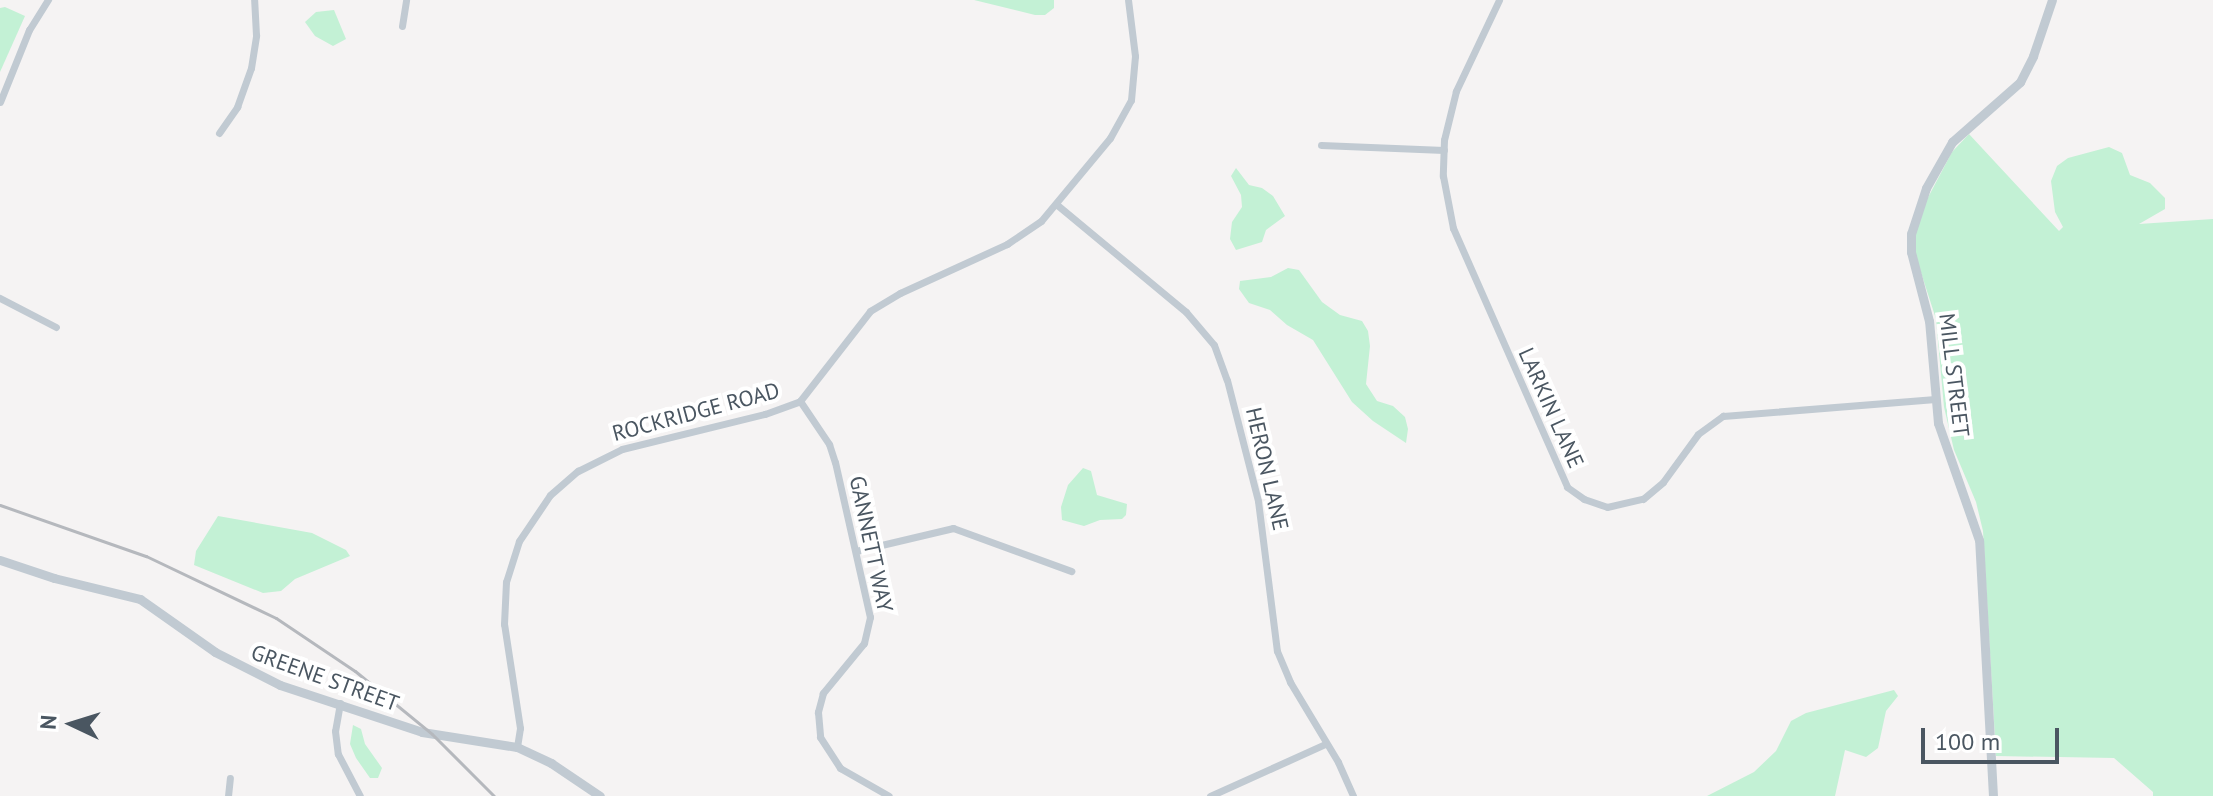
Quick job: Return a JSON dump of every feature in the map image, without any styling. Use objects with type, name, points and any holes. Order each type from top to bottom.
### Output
[{"type":"street","points":[[0,102],[25,36],[48,0]]},
{"type":"street","points":[[219,133],[237,107],[251,68],[256,35],[254,0]]},
{"type":"street","points":[[402,26],[406,0]]},
{"type":"street","name":"ROCKRIDGE ROAD","points":[[517,747],[520,728],[504,624],[506,582],[519,541],[550,495],[578,471],[622,449],[746,419],[800,401],[870,311],[900,293],[1007,244],[1041,221],[1110,138],[1131,100],[1135,56],[1128,0]]},
{"type":"street","name":"LARKIN LANE","points":[[1499,0],[1456,91],[1444,150],[1443,176],[1453,228],[1560,477],[1584,499],[1617,507],[1643,499],[1663,482],[1698,434],[1723,416],[1935,399]]},
{"type":"street","name":"MILL STREET","points":[[1993,796],[1979,540],[1970,508],[1946,453],[1935,399],[1926,301],[1911,252],[1913,222],[1952,142],[2020,82],[2033,56],[2052,0]]},
{"type":"street","points":[[1321,145],[1444,150]]},
{"type":"street","name":"HERON LANE","points":[[1056,204],[1186,312],[1214,345],[1227,380],[1258,501],[1277,651],[1325,744],[1338,762],[1353,796]]},
{"type":"street","points":[[0,298],[56,327]]},
{"type":"street","name":"GANNETT WAY","points":[[800,401],[829,444],[870,608],[868,636],[823,693],[818,725],[824,747],[840,768],[889,796]]},
{"type":"street","points":[[856,551],[953,528],[1071,571]]},
{"type":"street","name":"GREENE STREET","points":[[0,560],[54,578],[140,599],[208,648],[280,685],[422,732],[517,747],[559,768],[600,796]]},
{"type":"street","points":[[340,703],[335,731],[338,754],[360,796]]},
{"type":"street","points":[[1210,796],[1325,744]]},
{"type":"street","points":[[228,796],[230,778]]},
{"type":"green space","points":[[974,0],[1054,0],[1054,8],[1045,15],[1035,15]]},
{"type":"green space","points":[[5,7],[25,16],[0,72],[0,8]]},
{"type":"green space","points":[[334,10],[346,39],[333,46],[315,36],[305,22],[316,12]]},
{"type":"green space","points":[[1969,134],[2059,231],[2063,227],[2055,212],[2051,181],[2057,166],[2068,158],[2109,147],[2122,153],[2130,175],[2150,183],[2165,198],[2165,209],[2139,224],[2213,219],[2213,796],[2153,796],[2153,792],[2114,758],[1996,756],[1983,531],[1976,502],[1954,450],[1944,407],[1936,319],[1915,254],[1916,232],[1923,207],[1952,152]]},
{"type":"green space","points":[[1236,168],[1249,185],[1262,188],[1273,196],[1285,216],[1266,230],[1262,242],[1236,250],[1230,239],[1232,222],[1242,207],[1241,195],[1231,176]]},
{"type":"green space","points":[[1288,268],[1299,270],[1322,302],[1340,315],[1362,321],[1368,331],[1370,346],[1366,384],[1377,401],[1393,406],[1405,417],[1408,429],[1406,443],[1373,421],[1352,402],[1313,340],[1287,325],[1270,310],[1249,303],[1239,289],[1240,281],[1271,277]]},
{"type":"green space","points":[[1083,468],[1091,471],[1097,495],[1127,504],[1126,515],[1122,519],[1100,520],[1084,526],[1062,520],[1061,507],[1068,485]]},
{"type":"green space","points":[[218,516],[312,533],[346,550],[350,556],[295,579],[281,591],[263,593],[194,565],[196,551]]},
{"type":"green space","points":[[1894,690],[1898,696],[1886,711],[1878,748],[1866,757],[1845,750],[1835,796],[1707,796],[1754,772],[1776,751],[1791,721],[1806,713]]},
{"type":"green space","points":[[353,725],[361,729],[365,744],[382,768],[378,778],[370,778],[356,758],[350,744]]},
{"type":"railway","points":[[0,505],[146,556],[276,618],[355,671],[432,734],[494,796]]}]
